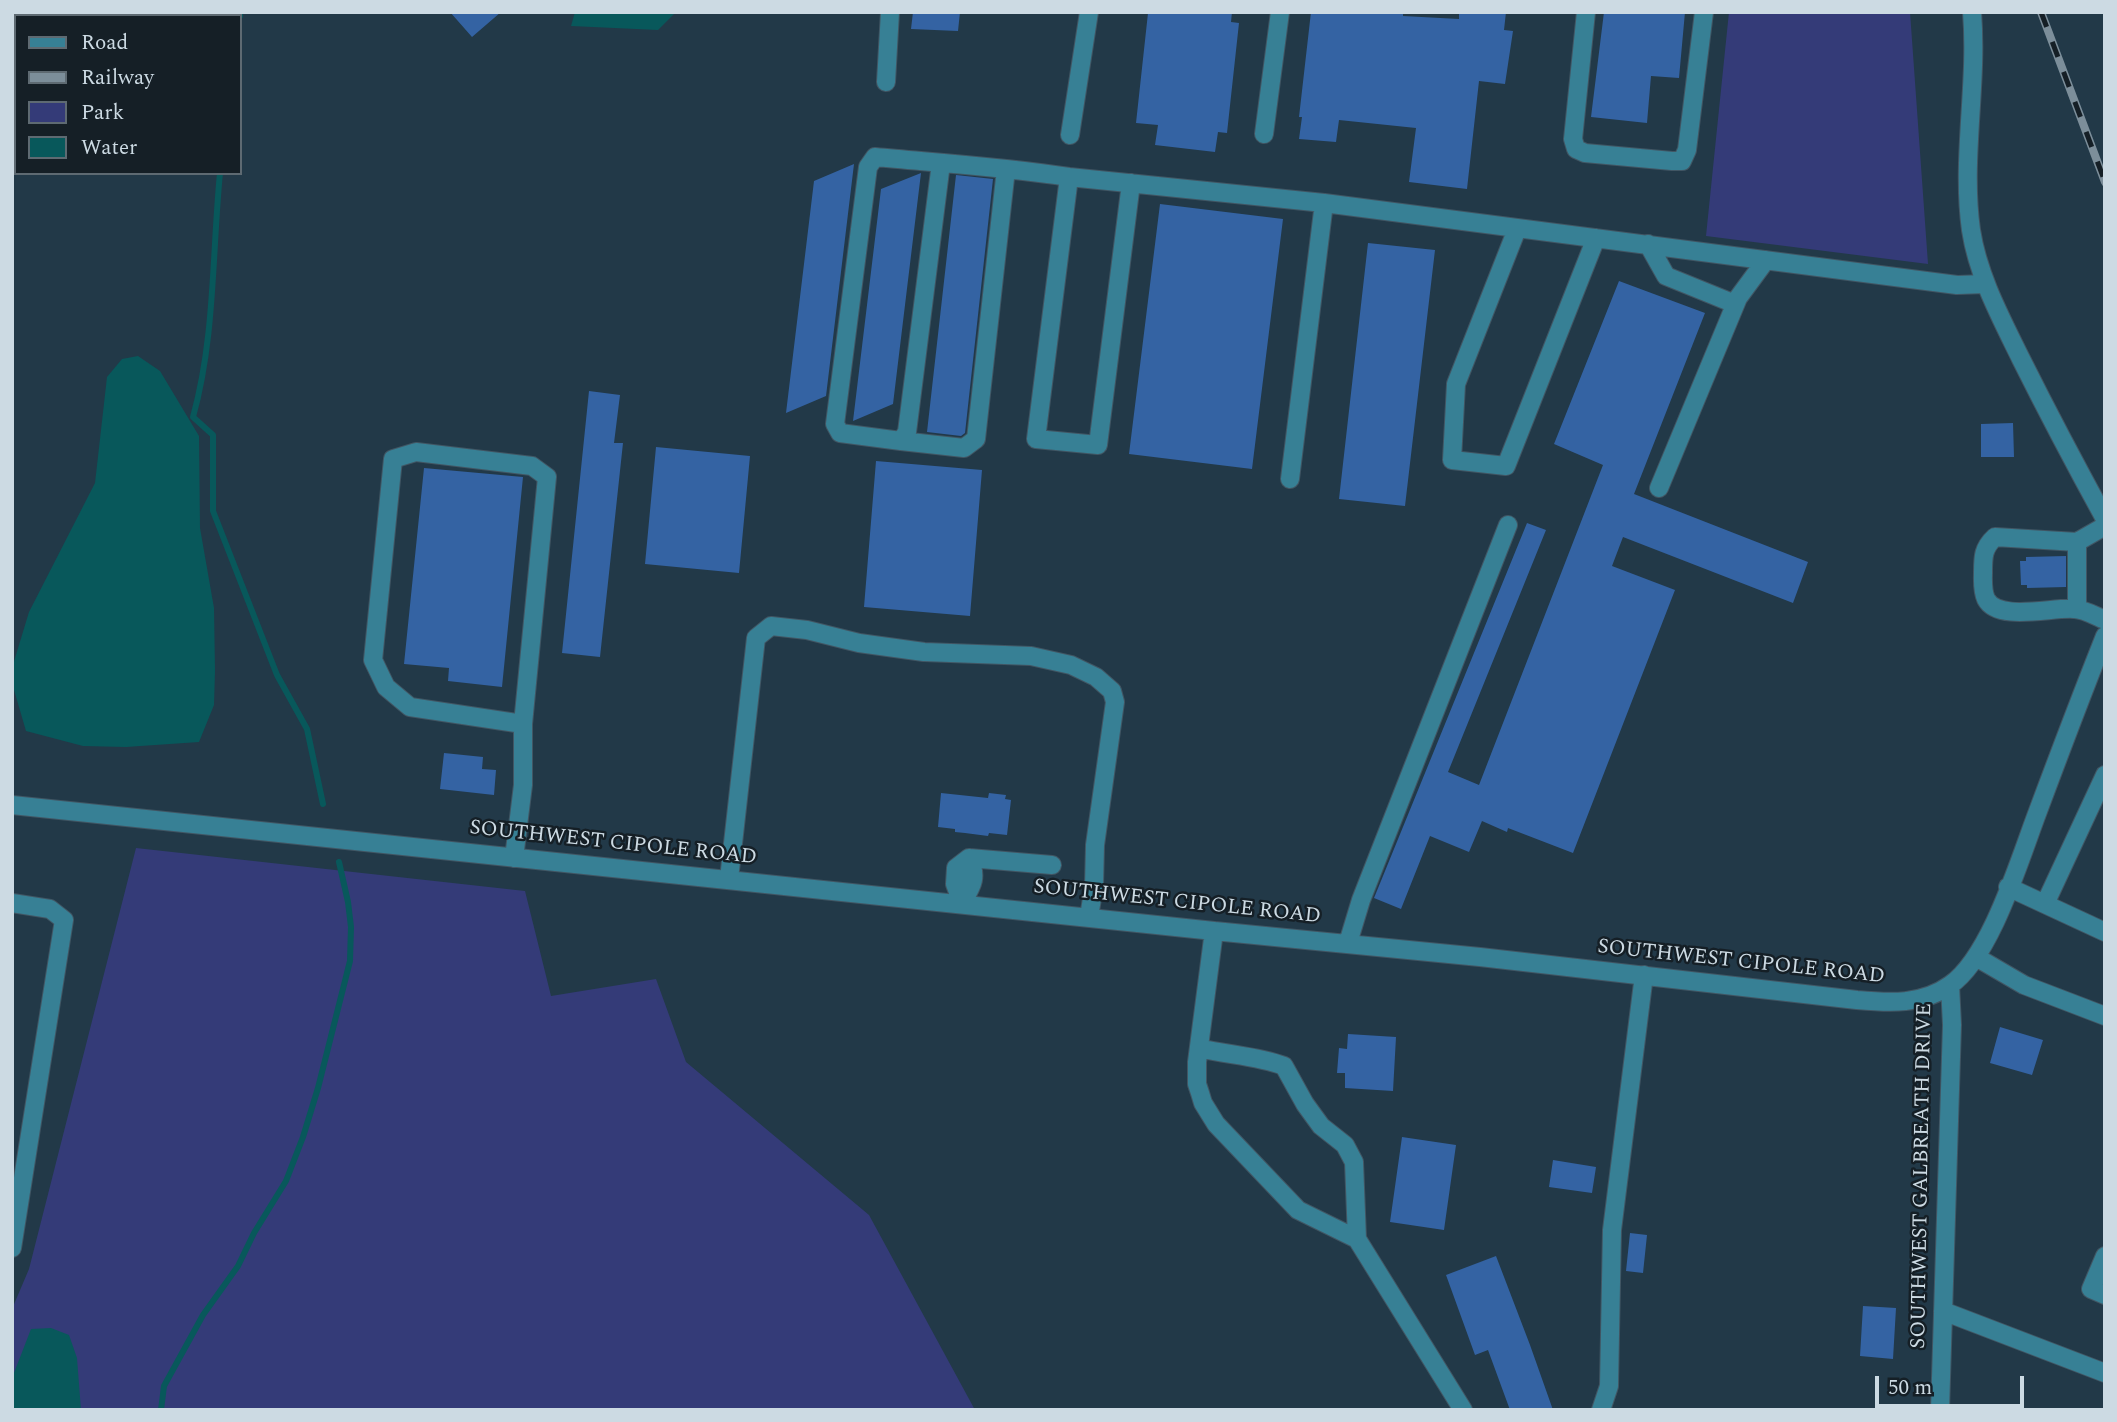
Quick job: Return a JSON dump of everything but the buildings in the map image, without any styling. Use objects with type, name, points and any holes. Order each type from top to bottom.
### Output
[{"type":"street","points":[[886,82],[890,12]]},
{"type":"street","points":[[1070,135],[1089,12]]},
{"type":"street","points":[[1264,134],[1279,12]]},
{"type":"street","points":[[1586,12],[1573,139],[1576,149],[1585,153],[1672,161],[1682,160],[1687,150],[1704,12]]},
{"type":"street","points":[[1972,12],[1974,48],[1968,173],[1976,251],[1999,314],[2105,519]]},
{"type":"street","points":[[1006,169],[976,439],[964,447],[840,433],[835,424],[868,167],[875,157],[1006,169],[1324,203],[1958,285],[1986,284]]},
{"type":"street","points":[[901,441],[907,432],[941,163]]},
{"type":"street","points":[[1069,177],[1036,439],[1098,445],[1131,183]]},
{"type":"street","points":[[1290,479],[1324,203]]},
{"type":"street","points":[[1517,229],[1456,384],[1452,460],[1506,466],[1596,238]]},
{"type":"street","points":[[1648,244],[1666,276],[1735,304]]},
{"type":"street","points":[[1659,488],[1735,304],[1747,283],[1766,260]]},
{"type":"street","points":[[514,858],[523,785],[523,724],[547,477],[532,466],[416,452],[393,459],[373,660],[386,687],[410,707],[523,724]]},
{"type":"street","points":[[1348,943],[1361,900],[1508,525]]},
{"type":"street","points":[[2105,526],[2077,541],[1994,537],[1983,554],[1983,589],[1987,601],[1995,608],[2009,612],[2077,608],[2105,620]]},
{"type":"street","points":[[2077,541],[2077,608]]},
{"type":"street","points":[[729,879],[756,638],[771,626],[924,652],[1031,656],[1071,665],[1096,677],[1112,691],[1115,702],[1095,845],[1094,886],[1089,917]]},
{"type":"street","name":"SOUTHWEST CIPOLE ROAD","points":[[12,805],[1902,1002],[1929,997],[1950,985],[1964,974],[1986,941],[2105,636]]},
{"type":"street","points":[[2045,904],[2105,775]]},
{"type":"street","points":[[962,903],[973,886],[974,870],[969,859],[1052,865]]},
{"type":"street","points":[[2008,887],[2105,932]]},
{"type":"street","points":[[12,903],[50,909],[64,919],[12,1248]]},
{"type":"street","points":[[1214,931],[1199,1048],[1197,1084],[1203,1103],[1216,1124],[1298,1210],[1357,1239]]},
{"type":"street","points":[[1976,957],[2024,985],[2105,1016]]},
{"type":"street","points":[[1601,1410],[1609,1386],[1612,1230],[1644,975]]},
{"type":"street","name":"SOUTHWEST GALBREATH DRIVE","points":[[1940,1410],[1952,1025],[1950,985]]},
{"type":"street","points":[[1199,1048],[1284,1066],[1321,1126],[1345,1145],[1353,1162],[1357,1239],[1463,1410]]},
{"type":"street","points":[[2105,1256],[2091,1289],[2105,1294]]},
{"type":"street","points":[[1943,1311],[2105,1373]]},
{"type":"green space","points":[[1729,12],[1910,12],[1928,264],[1706,236]]},
{"type":"green space","points":[[136,848],[525,891],[551,996],[656,979],[686,1062],[869,1215],[975,1410],[12,1410],[12,1309],[29,1269]]},
{"type":"water","points":[[575,12],[676,12],[658,30],[571,26]]},
{"type":"water","points":[[138,356],[160,371],[199,436],[200,528],[214,608],[214,705],[199,742],[126,747],[83,746],[26,731],[12,683],[12,668],[29,612],[95,483],[107,377],[122,359]]},
{"type":"water","points":[[51,1328],[69,1335],[77,1358],[81,1410],[12,1410],[12,1378],[31,1329]]},
{"type":"waterway","points":[[220,175],[209,327],[193,417],[213,435],[213,511],[277,675],[307,729],[323,804]]},
{"type":"waterway","points":[[161,1410],[164,1386],[203,1315],[238,1266],[254,1233],[286,1181],[303,1137],[350,961],[351,927],[339,862]]},
{"type":"railway","points":[[2041,12],[2105,182]]}]
